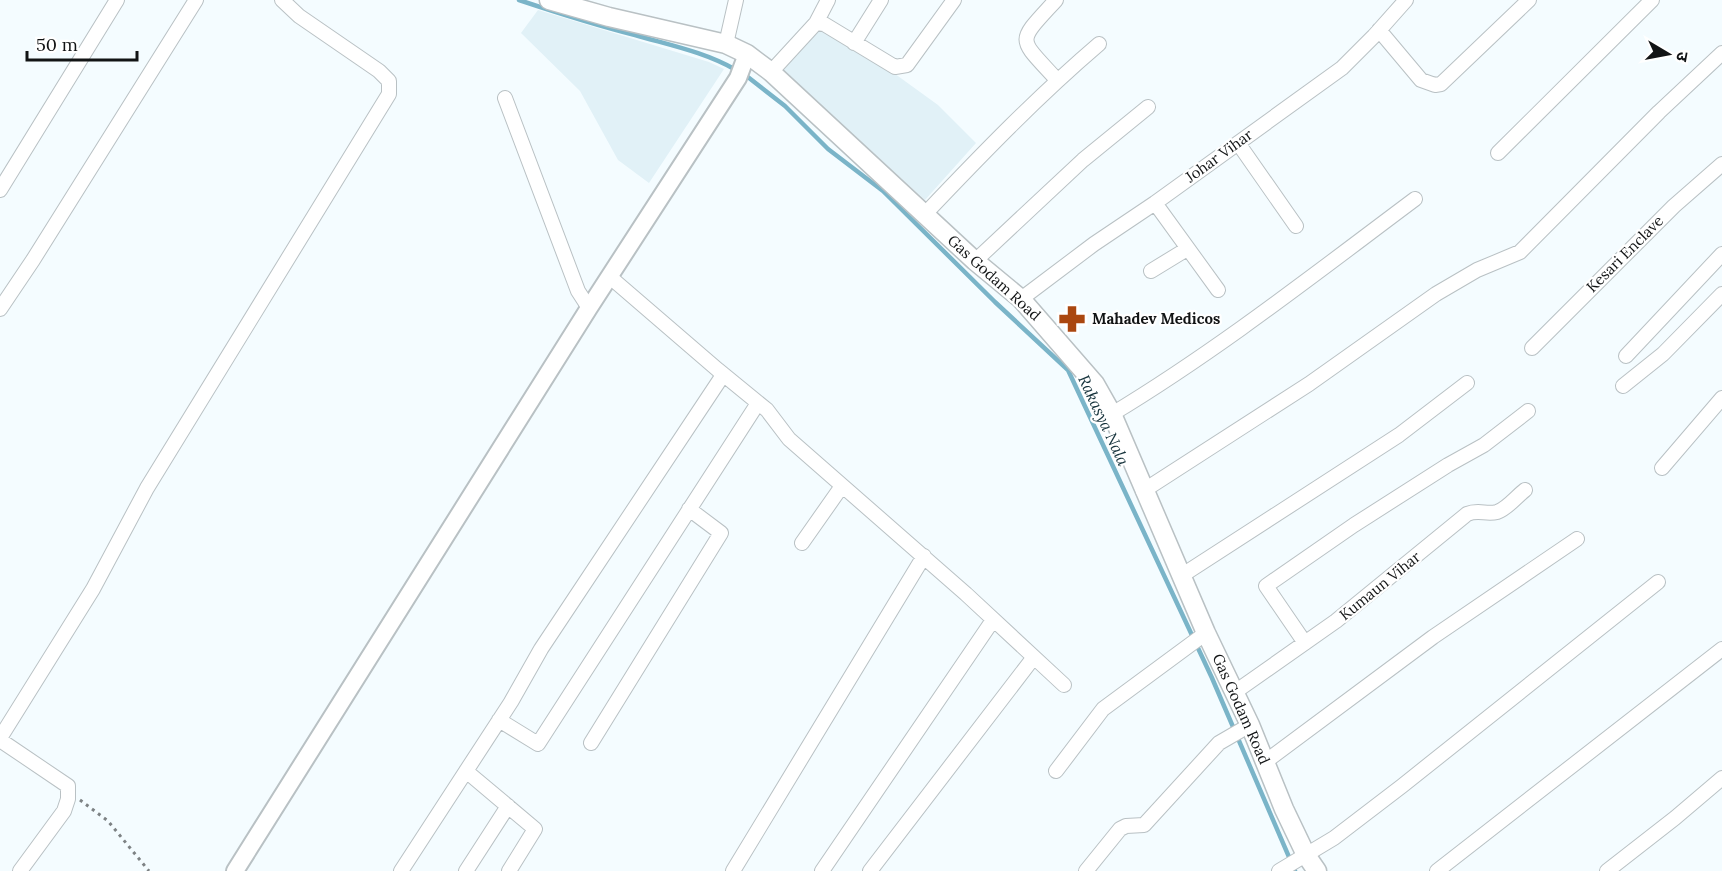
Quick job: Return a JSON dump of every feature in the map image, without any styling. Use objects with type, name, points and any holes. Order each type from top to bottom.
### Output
[{"type":"main road","name":"Gas Godam Road","points":[[549,0],[609,17],[726,44],[742,67],[771,72],[975,261],[1021,300],[1095,384],[1112,414],[1181,576],[1198,639],[1235,692],[1245,727],[1265,762],[1284,808],[1291,864],[1317,871]]},
{"type":"street","points":[[0,190],[117,0]]},
{"type":"street","points":[[0,309],[196,0]]},
{"type":"street","points":[[20,871],[64,811],[69,792],[68,786],[0,739],[93,589],[159,468],[388,94],[389,81],[379,71],[299,16],[282,0]]},
{"type":"street","points":[[726,44],[736,0]]},
{"type":"street","points":[[771,72],[816,23],[828,0]]},
{"type":"street","points":[[854,43],[881,0]]},
{"type":"street","points":[[816,23],[824,24],[895,67],[907,65],[954,0]]},
{"type":"street","points":[[1056,0],[1029,29],[1025,37],[1027,47],[1057,80]]},
{"type":"street","name":"Johar Vihar","points":[[1021,300],[1094,244],[1155,203],[1342,68],[1406,0]]},
{"type":"street","points":[[1379,30],[1421,80],[1435,85],[1441,84],[1529,0]]},
{"type":"street","points":[[1498,153],[1652,0]]},
{"type":"street","points":[[925,214],[1012,123],[1099,44]]},
{"type":"street","points":[[1143,491],[1309,384],[1436,294],[1477,270],[1520,252],[1659,112],[1722,53]]},
{"type":"street","points":[[235,871],[742,67]]},
{"type":"street","points":[[505,99],[578,291],[589,308]]},
{"type":"street","points":[[975,261],[1083,160],[1148,107]]},
{"type":"street","points":[[1238,143],[1296,226]]},
{"type":"street","name":"Kesari Enclave","points":[[1532,348],[1674,206],[1722,164]]},
{"type":"street","points":[[1112,414],[1244,327],[1415,199]]},
{"type":"street","points":[[1155,203],[1218,290]]},
{"type":"street","points":[[1151,271],[1187,249]]},
{"type":"street","points":[[1626,356],[1722,254]]},
{"type":"street","points":[[610,277],[767,410],[789,439],[924,556],[1064,685]]},
{"type":"street","points":[[1623,387],[1663,354],[1722,294]]},
{"type":"street","points":[[401,871],[499,720],[541,649],[723,375]]},
{"type":"street","points":[[1181,576],[1399,435],[1467,383]]},
{"type":"street","points":[[1662,468],[1722,398]]},
{"type":"street","points":[[499,720],[538,744],[758,403]]},
{"type":"street","points":[[1305,643],[1266,586],[1354,525],[1448,465],[1484,445],[1528,411]]},
{"type":"street","points":[[802,543],[842,486]]},
{"type":"street","name":"Kumaun Vihar","points":[[1235,692],[1336,621],[1467,514],[1476,511],[1490,513],[1500,511],[1525,490]]},
{"type":"street","points":[[591,742],[721,533],[689,509]]},
{"type":"street","points":[[1265,762],[1433,637],[1577,539]]},
{"type":"street","points":[[733,871],[924,556]]},
{"type":"street","points":[[1291,864],[1334,838],[1402,786],[1658,582]]},
{"type":"street","points":[[822,871],[993,620]]},
{"type":"street","points":[[1056,771],[1103,709],[1198,639]]},
{"type":"street","points":[[1437,871],[1722,649]]},
{"type":"street","points":[[870,871],[1034,657]]},
{"type":"street","points":[[1086,871],[1120,829],[1125,826],[1144,825],[1220,743],[1245,727]]},
{"type":"street","points":[[466,771],[535,828],[509,871]]},
{"type":"street","points":[[1607,871],[1675,818],[1722,777]]},
{"type":"street","points":[[466,871],[508,806]]},
{"type":"path","points":[[69,792],[91,806],[108,821],[149,871]]},
{"type":"shaded area","points":[[538,10],[709,62],[724,69],[649,183],[618,160],[580,91],[521,33]]},
{"type":"shaded area","points":[[818,27],[891,71],[938,105],[976,143],[925,200],[782,71],[814,29]]},
{"type":"waterway","points":[[519,0],[712,58],[736,70]]},
{"type":"waterway","name":"Rakasya Nala","points":[[744,74],[785,106],[828,149],[883,191],[995,302],[1068,370],[1212,678],[1295,871]]},
{"type":"place","name":"Mahadev Medicos","points":[[1072,319]]}]
